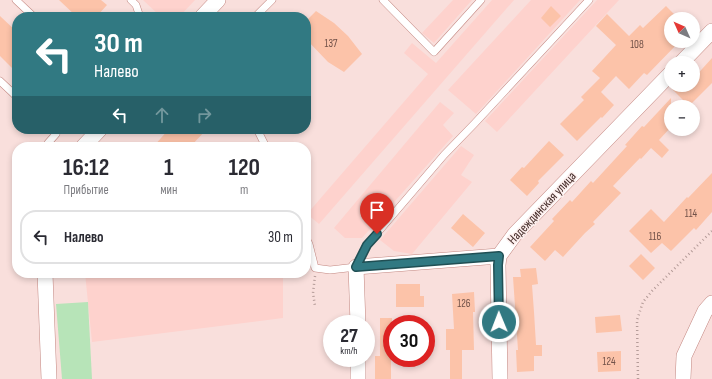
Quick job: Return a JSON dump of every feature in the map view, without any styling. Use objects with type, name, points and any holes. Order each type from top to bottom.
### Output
[{"type":"street","points":[[207,12],[218,0]]},
{"type":"street","points":[[688,56],[712,31]]},
{"type":"street","name":"Надеждинская улица","points":[[500,379],[499,256],[515,234],[664,80]]},
{"type":"street","points":[[88,142],[96,134]]},
{"type":"street","points":[[358,315],[356,267],[499,256]]},
{"type":"street","points":[[45,278],[49,379]]},
{"type":"street","points":[[684,379],[684,356],[705,312],[712,303]]},
{"type":"street","points":[[358,367],[358,379]]},
{"type":"lane","points":[[16,0],[29,12]]},
{"type":"lane","points":[[131,0],[136,5],[138,12]]},
{"type":"lane","points":[[260,12],[272,0]]},
{"type":"lane","points":[[383,0],[434,52],[481,0]]},
{"type":"lane","points":[[311,252],[315,268],[330,270],[356,267],[367,245],[444,155],[589,0]]},
{"type":"lane","points":[[0,81],[12,92]]},
{"type":"path","points":[[638,379],[637,320],[643,302],[652,291],[712,231]]},
{"type":"path","points":[[315,268],[313,293],[315,306]]},
{"type":"shaded area","points":[[143,0],[195,0],[184,12],[156,12]]},
{"type":"shaded area","points":[[453,0],[472,0],[434,43],[422,33]]},
{"type":"shaded area","points":[[492,0],[514,0],[319,224],[311,217],[311,209],[428,74],[404,53],[412,43],[436,63]]},
{"type":"shaded area","points":[[531,0],[580,0],[476,114],[448,90]]},
{"type":"shaded area","points":[[597,0],[619,0],[497,132],[485,121]]},
{"type":"shaded area","points":[[440,102],[454,113],[443,125],[453,136],[362,238],[345,238],[334,228]]},
{"type":"shaded area","points":[[461,146],[474,155],[461,175],[472,182],[412,254],[394,251],[380,240]]},
{"type":"shaded area","points":[[86,278],[283,278],[283,318],[92,342]]},
{"type":"green space","points":[[88,302],[92,379],[62,379],[56,304]]},
{"type":"building","points":[[59,0],[101,0],[107,5],[101,12],[72,12]]},
{"type":"building","points":[[551,6],[561,16],[550,27],[541,18]]},
{"type":"building","points":[[666,6],[672,12],[664,12],[664,48],[673,48],[647,75],[644,73],[629,89],[616,76],[601,92],[614,105],[577,141],[560,124],[584,100],[581,97],[600,78],[592,71],[616,45],[596,26],[607,14],[629,36],[640,25],[643,28]]},
{"type":"building","points":[[316,11],[334,23],[348,36],[362,54],[344,72],[328,62],[311,44],[311,16]]},
{"type":"building","points":[[0,16],[12,27],[12,68],[0,56]]},
{"type":"building","points":[[712,58],[712,83],[695,100],[683,100],[675,92],[700,92],[700,71]]},
{"type":"building","points":[[664,106],[664,135],[659,140],[669,150],[662,158],[651,148],[613,186],[621,193],[593,222],[595,224],[563,257],[555,250],[545,261],[530,247],[554,221],[552,219],[570,200],[572,202],[591,181],[593,183],[627,146],[625,145],[642,126],[644,127]]},
{"type":"building","points":[[165,134],[202,134],[195,142],[157,142]]},
{"type":"building","points":[[549,141],[564,155],[538,181],[539,183],[527,196],[510,180],[522,167],[524,168]]},
{"type":"building","points":[[712,173],[712,212],[696,230],[694,228],[671,251],[662,243],[651,253],[629,231],[651,209],[664,222]]},
{"type":"building","points":[[463,214],[485,233],[473,247],[451,228]]},
{"type":"building","points":[[641,254],[655,268],[643,280],[629,266]]},
{"type":"building","points":[[536,268],[538,284],[532,285],[536,345],[542,345],[542,356],[534,356],[534,371],[517,372],[516,350],[518,350],[513,277],[521,277],[520,269]]},
{"type":"building","points":[[396,284],[420,284],[420,296],[424,296],[424,307],[396,307]]},
{"type":"building","points":[[474,292],[474,350],[462,350],[462,379],[450,379],[450,350],[446,350],[446,329],[454,329],[452,294]]},
{"type":"building","points":[[620,315],[622,331],[596,333],[595,317]]},
{"type":"building","points":[[380,318],[383,318],[383,367],[391,367],[391,379],[375,379],[375,356],[380,356]]},
{"type":"building","points":[[621,351],[621,371],[598,372],[597,352]]},
{"type":"route","points":[[377,234],[367,245],[356,267],[499,256],[499,322]]}]
